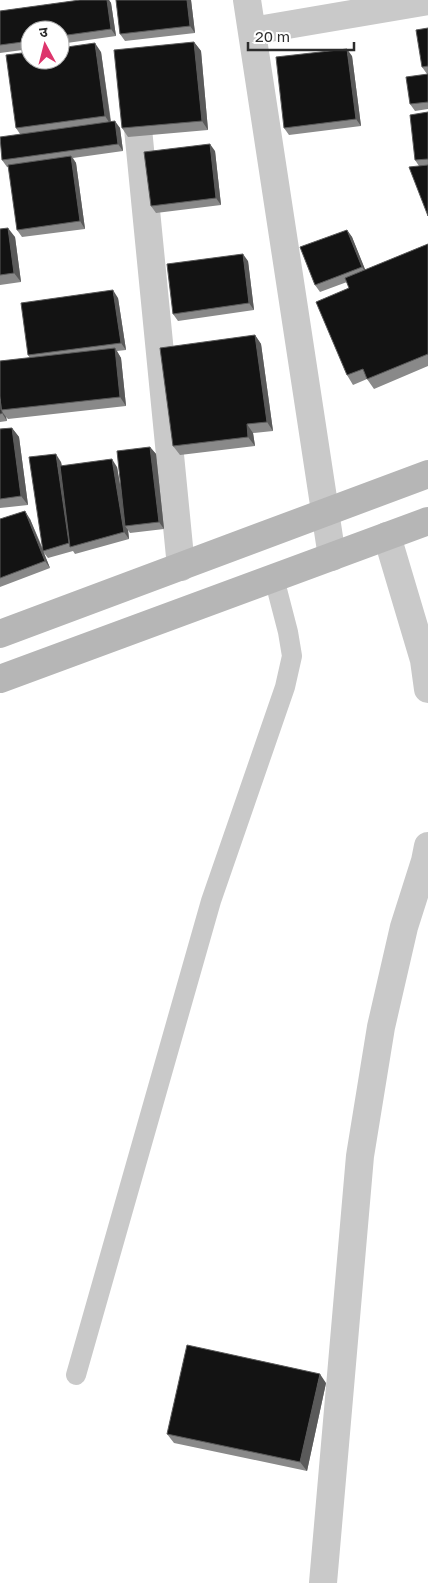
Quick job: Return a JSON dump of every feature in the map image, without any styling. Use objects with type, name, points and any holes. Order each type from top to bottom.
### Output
[{"type":"main road","points":[[0,634],[428,474]]},
{"type":"main road","points":[[0,679],[428,521]]},
{"type":"street","points":[[247,0],[332,556]]},
{"type":"street","points":[[252,31],[428,1]]},
{"type":"street","points":[[133,76],[181,567]]},
{"type":"street","points":[[386,536],[424,660],[428,688]]},
{"type":"street","points":[[323,1583],[360,1156],[380,1027],[404,927],[428,846]]},
{"type":"lane","points":[[76,1375],[211,901],[285,687],[292,656],[274,578]]},
{"type":"building","points":[[80,0],[107,0],[111,29],[70,35],[70,20],[20,20],[20,42],[0,45],[0,11]]},
{"type":"building","points":[[116,0],[187,0],[190,26],[120,34]]},
{"type":"building","points":[[428,28],[428,66],[422,67],[416,30]]},
{"type":"building","points":[[194,42],[202,121],[122,128],[114,50]]},
{"type":"building","points":[[95,43],[105,116],[16,128],[6,55],[20,53],[20,70],[70,70],[70,47]]},
{"type":"building","points":[[347,49],[356,119],[284,128],[276,57]]},
{"type":"building","points":[[428,74],[428,102],[410,104],[406,77]]},
{"type":"building","points":[[428,112],[428,159],[415,160],[410,115]]},
{"type":"building","points":[[115,121],[118,144],[2,160],[0,137]]},
{"type":"building","points":[[210,144],[216,198],[151,206],[144,152]]},
{"type":"building","points":[[71,156],[80,221],[17,230],[8,165]]},
{"type":"building","points":[[428,165],[428,216],[409,167]]},
{"type":"building","points":[[8,228],[14,273],[0,275],[0,229]]},
{"type":"building","points":[[347,230],[362,267],[315,285],[300,247]]},
{"type":"building","points":[[428,244],[428,354],[367,379],[363,369],[347,375],[316,302],[349,288],[345,278]]},
{"type":"building","points":[[243,254],[249,303],[173,314],[167,264]]},
{"type":"building","points":[[113,290],[121,343],[28,355],[21,303]]},
{"type":"building","points":[[255,335],[267,422],[247,424],[248,437],[173,446],[160,348]]},
{"type":"building","points":[[115,348],[120,397],[1,410],[0,361]]},
{"type":"building","points":[[12,428],[21,496],[0,499],[0,429]]},
{"type":"building","points":[[150,447],[159,522],[125,526],[117,451]]},
{"type":"building","points":[[56,454],[69,543],[43,551],[29,457]]},
{"type":"building","points":[[112,459],[124,532],[70,547],[60,466]]},
{"type":"building","points":[[25,511],[45,561],[0,578],[0,519]]},
{"type":"building","points":[[187,1345],[320,1374],[300,1462],[167,1434]]}]
